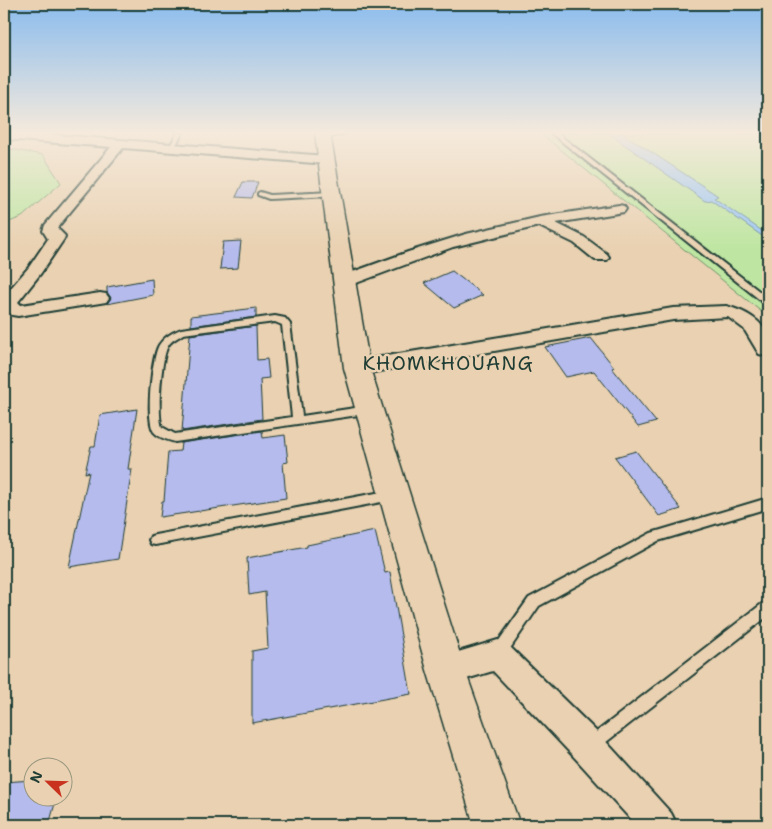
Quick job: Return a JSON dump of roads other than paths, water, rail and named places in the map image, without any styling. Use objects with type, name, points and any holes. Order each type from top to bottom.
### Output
[{"type":"main road","points":[[331,172],[332,194],[357,368],[446,670],[497,825]]},
{"type":"street","points":[[97,172],[50,228],[50,231],[57,236],[56,239],[35,270],[9,301],[9,304],[18,311],[100,298]]},
{"type":"street","points":[[345,281],[424,251],[540,221],[619,209]]},
{"type":"street","points":[[540,221],[579,240],[601,257]]},
{"type":"street","points":[[357,368],[673,314],[726,311],[734,313],[751,324],[766,350]]},
{"type":"street","points":[[446,670],[498,655],[588,746],[659,825]]},
{"type":"lane","points":[[601,172],[768,302]]},
{"type":"lane","points":[[260,194],[268,197],[332,194]]},
{"type":"lane","points":[[297,420],[286,324],[282,320],[275,319],[181,332],[170,338],[163,346],[154,416],[158,429],[175,438],[369,410]]},
{"type":"lane","points":[[155,540],[394,495]]},
{"type":"lane","points":[[498,655],[534,602],[655,537],[768,503]]},
{"type":"lane","points":[[588,746],[768,608]]},
{"type":"water","points":[[663,172],[681,172],[718,196],[714,198],[768,235],[768,240],[711,200],[705,201]]},
{"type":"district","name":"KHOMKHOUANG","points":[[448,363]]}]
